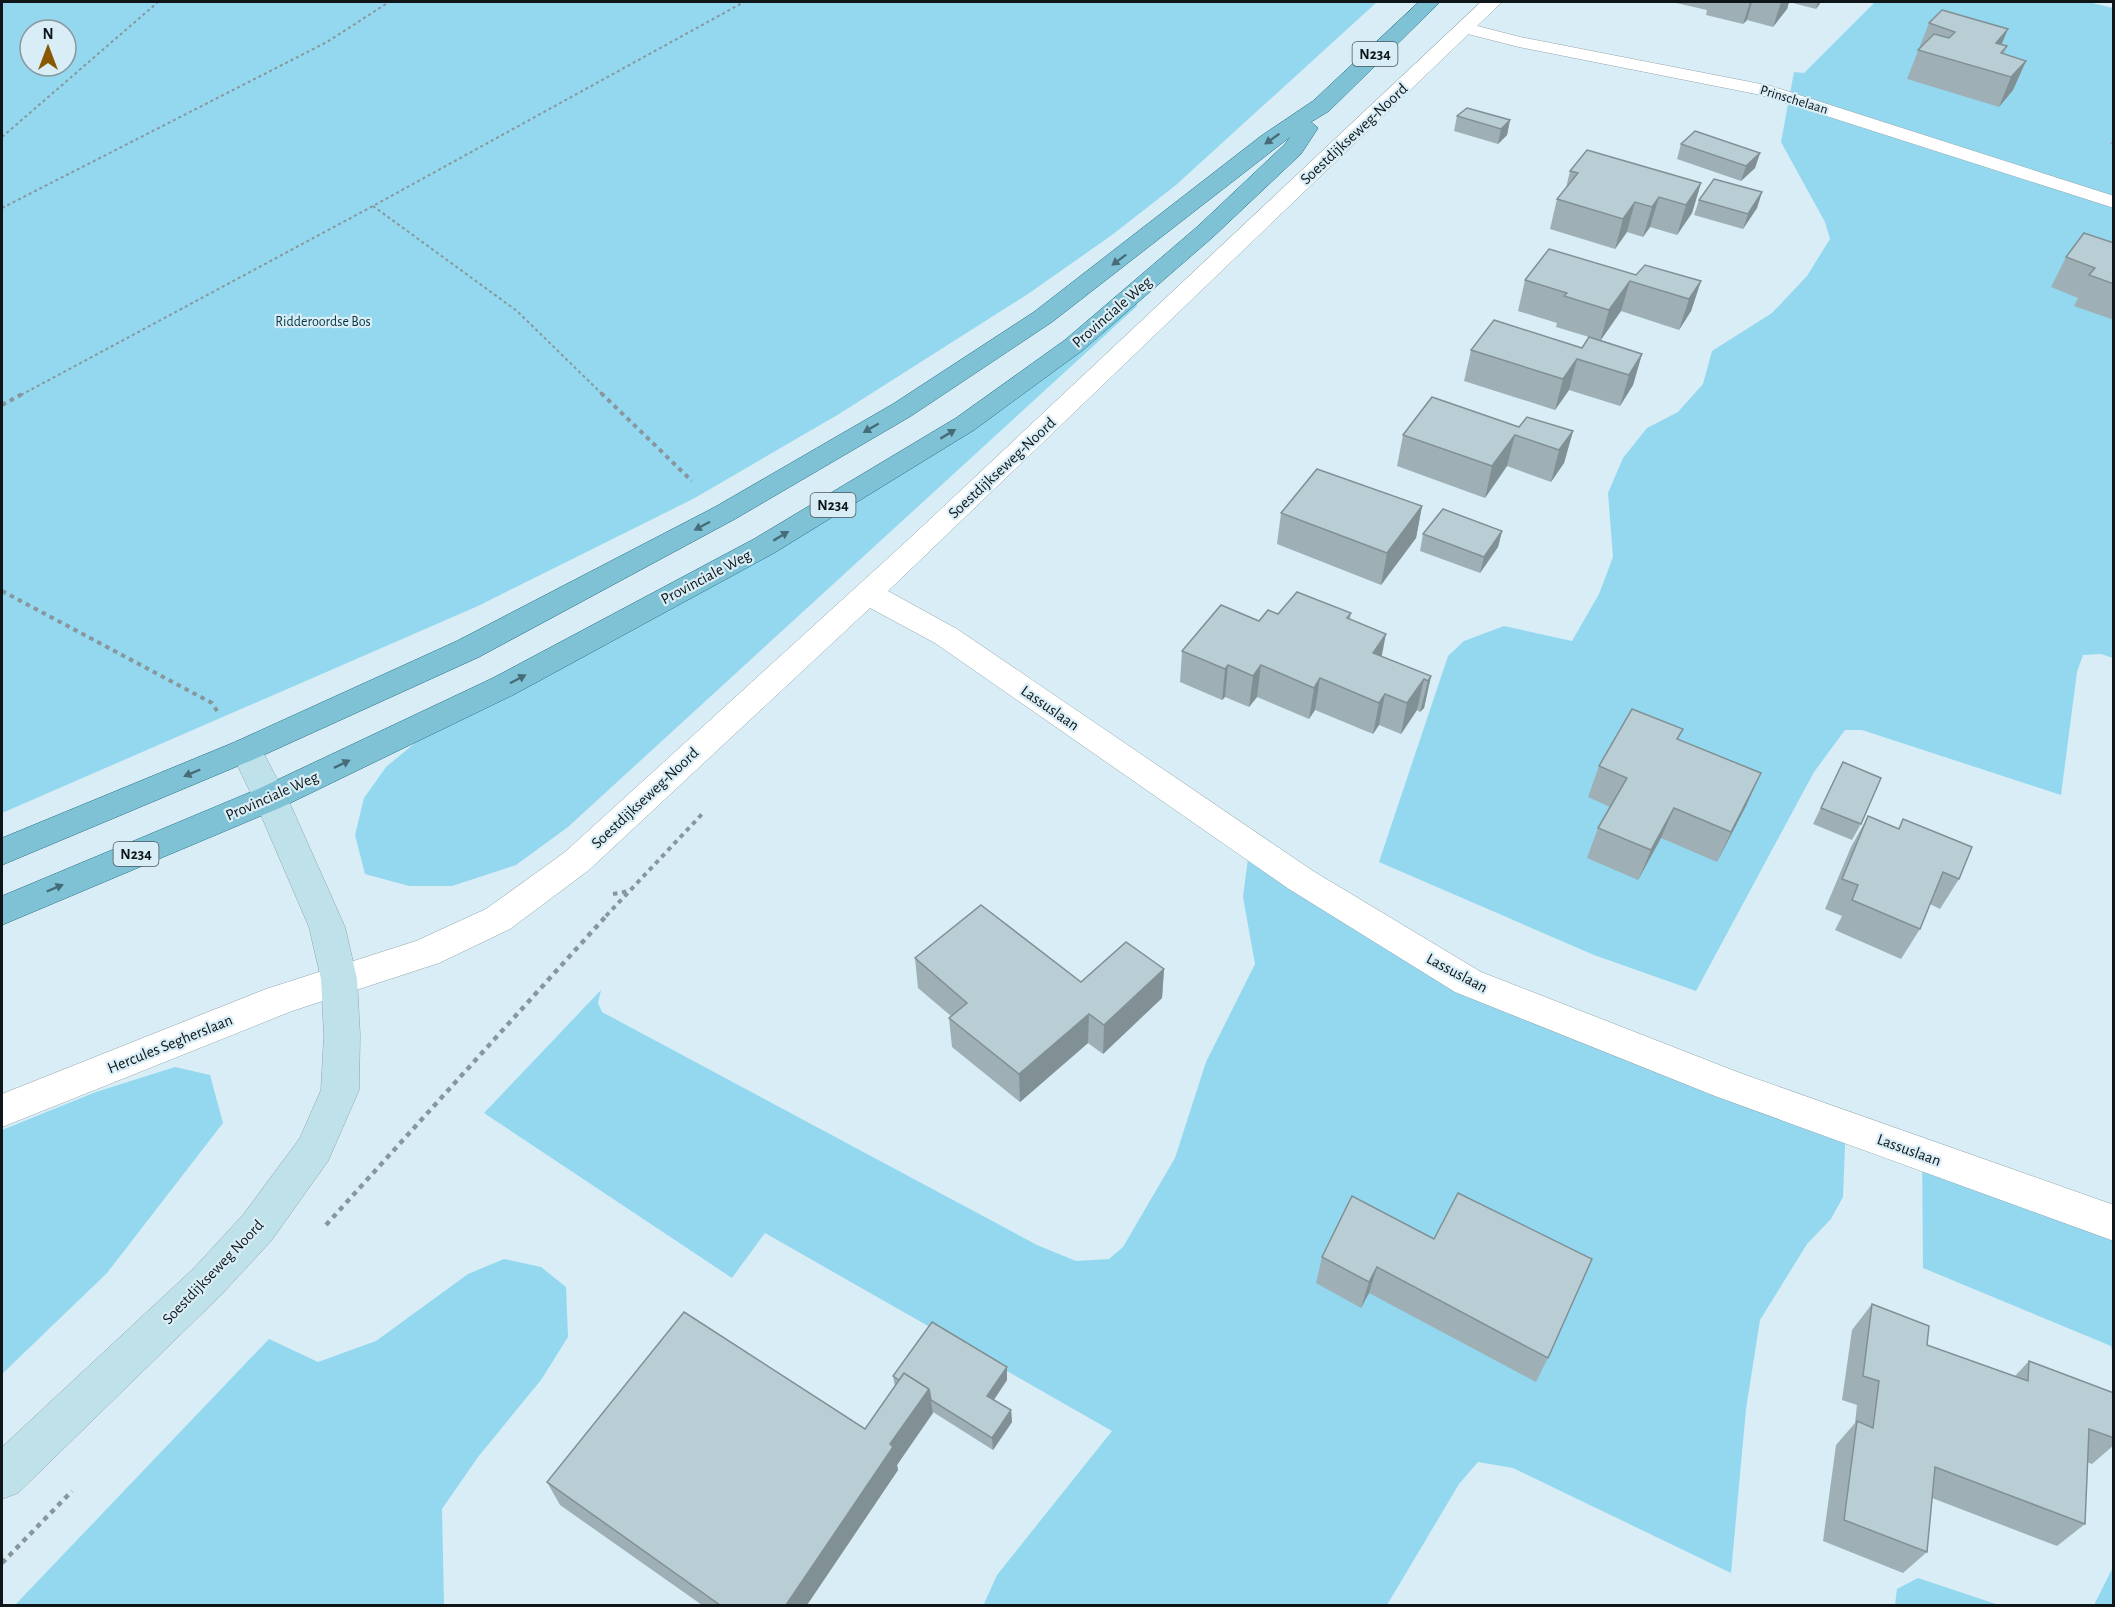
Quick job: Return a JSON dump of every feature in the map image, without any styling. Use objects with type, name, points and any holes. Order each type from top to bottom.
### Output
[{"type":"main road","name":"Provinciale Weg","points":[[2,852],[246,750],[468,649],[725,513],[902,410],[1043,317],[1269,141],[1321,106],[1430,2]]},
{"type":"main road","name":"Provinciale Weg","points":[[2,910],[270,798],[504,686],[754,552],[964,424],[1074,345],[1205,232],[1293,149],[1321,106]]},
{"type":"main road","name":"Soestdijkseweg Noord","points":[[2,1477],[207,1282],[257,1228],[314,1149],[340,1090],[342,1035],[339,979],[327,927],[270,798],[246,750]]},
{"type":"street","name":"Soestdijkseweg-Noord","points":[[339,979],[426,953],[498,919],[577,861],[928,538],[1492,2]]},
{"type":"street","name":"Lassuslaan","points":[[867,593],[946,636],[1300,880],[1468,982],[1728,1085],[2114,1223]]},
{"type":"street","name":"Hercules Segherslaan","points":[[2,1111],[279,1000],[339,979]]},
{"type":"lane","name":"Prinschelaan","points":[[1466,28],[1519,42],[1765,90],[2114,202]]},
{"type":"path","points":[[2,137],[158,2]]},
{"type":"path","points":[[2,208],[327,42],[389,2]]},
{"type":"path","points":[[2,405],[373,206],[744,2]]},
{"type":"path","points":[[373,206],[517,311],[725,513]]},
{"type":"path","points":[[2,591],[212,704]]},
{"type":"green space","name":"Ridderoordse Bos","points":[[2,2],[1377,2],[1176,185],[1112,235],[1028,294],[839,414],[693,499],[478,606],[2,813]]},
{"type":"green space","points":[[1875,2],[2088,2],[2113,8],[2113,658],[2101,654],[2083,655],[2077,672],[2061,795],[1862,730],[1845,730],[1814,772],[1696,991],[1594,955],[1379,862],[1448,656],[1464,641],[1504,626],[1572,641],[1599,594],[1613,557],[1608,493],[1623,458],[1647,428],[1678,412],[1703,384],[1712,351],[1772,313],[1807,276],[1830,239],[1825,222],[1781,142],[1794,72],[1804,73]]},
{"type":"green space","points":[[1138,286],[1137,306],[568,827],[516,865],[452,886],[409,886],[365,874],[355,835],[364,798],[386,767],[421,738],[952,435]]},
{"type":"green space","points":[[1248,858],[1340,915],[1846,1121],[1843,1197],[1831,1219],[1807,1244],[1760,1320],[1746,1409],[1731,1573],[1513,1468],[1478,1462],[1459,1484],[1387,1605],[983,1606],[997,1575],[1112,1431],[765,1233],[732,1278],[484,1113],[601,990],[598,1003],[602,1012],[1037,1245],[1076,1261],[1109,1259],[1123,1247],[1175,1158],[1206,1062],[1255,964],[1243,897]]},
{"type":"green space","points":[[175,1067],[210,1075],[223,1123],[107,1273],[2,1374],[2,1130],[96,1092]]},
{"type":"green space","points":[[1922,1145],[2113,1205],[2113,1356],[2111,1346],[1923,1268]]},
{"type":"green space","points":[[504,1259],[541,1267],[566,1287],[568,1337],[541,1380],[478,1457],[442,1509],[444,1605],[15,1605],[269,1339],[318,1362],[376,1341],[468,1274]]},
{"type":"green space","points":[[2113,1567],[2113,1605],[2094,1605]]},
{"type":"green space","points":[[1918,1578],[1999,1605],[1895,1605],[1897,1589]]},
{"type":"building","points":[[1942,10],[2008,29],[1996,43],[2007,46],[2001,53],[2026,61],[2011,77],[1918,50],[1934,34],[1949,38],[1955,32],[1929,23]]},
{"type":"building","points":[[1467,108],[1510,120],[1501,129],[1457,116]]},
{"type":"building","points":[[1695,131],[1760,153],[1746,166],[1681,144]]},
{"type":"building","points":[[1587,150],[1701,183],[1686,205],[1659,197],[1652,207],[1635,202],[1623,219],[1557,199],[1578,173],[1570,171]]},
{"type":"building","points":[[1714,179],[1762,192],[1748,214],[1699,200]]},
{"type":"building","points":[[2084,233],[2114,243],[2114,284],[2089,275],[2095,268],[2066,257]]},
{"type":"building","points":[[1549,249],[1636,275],[1645,265],[1701,281],[1689,299],[1630,281],[1609,310],[1564,296],[1567,293],[1525,280]]},
{"type":"building","points":[[1494,320],[1582,348],[1589,337],[1642,354],[1629,375],[1577,359],[1563,379],[1471,350]]},
{"type":"building","points":[[1432,397],[1519,427],[1527,417],[1573,431],[1559,450],[1515,435],[1492,466],[1403,435]]},
{"type":"building","points":[[1317,469],[1422,506],[1387,553],[1281,513]]},
{"type":"building","points":[[1443,509],[1502,531],[1484,557],[1423,534]]},
{"type":"building","points":[[1297,592],[1351,613],[1347,618],[1386,634],[1373,653],[1431,676],[1428,681],[1424,679],[1407,703],[1385,694],[1379,703],[1320,678],[1314,688],[1261,665],[1253,676],[1228,665],[1225,669],[1182,651],[1221,605],[1259,621],[1268,610],[1278,614]]},
{"type":"building","points":[[1632,709],[1683,729],[1677,739],[1761,773],[1731,832],[1674,808],[1651,850],[1598,828],[1627,778],[1599,766]]},
{"type":"building","points":[[1843,762],[1881,778],[1861,824],[1821,808]]},
{"type":"building","points":[[1868,816],[1899,829],[1903,819],[1972,847],[1959,879],[1943,872],[1920,929],[1852,900],[1858,885],[1842,879]]},
{"type":"building","points":[[981,905],[1081,982],[1126,942],[1164,969],[1104,1025],[1089,1014],[1019,1074],[949,1018],[967,1003],[915,958]]},
{"type":"building","points":[[1458,1193],[1592,1259],[1548,1358],[1377,1267],[1369,1282],[1322,1257],[1352,1196],[1434,1239]]},
{"type":"building","points":[[1872,1304],[1929,1326],[1927,1345],[2028,1381],[2029,1361],[2114,1393],[2114,1438],[2089,1429],[2085,1524],[1935,1467],[1927,1552],[1844,1520],[1857,1421],[1873,1428],[1879,1381],[1863,1376]]},
{"type":"building","points":[[684,1312],[865,1429],[904,1373],[929,1389],[890,1444],[893,1447],[786,1605],[720,1605],[547,1482]]},
{"type":"building","points":[[932,1322],[1007,1367],[987,1396],[1011,1410],[992,1438],[931,1400],[929,1389],[904,1373],[899,1380],[893,1376]]}]
